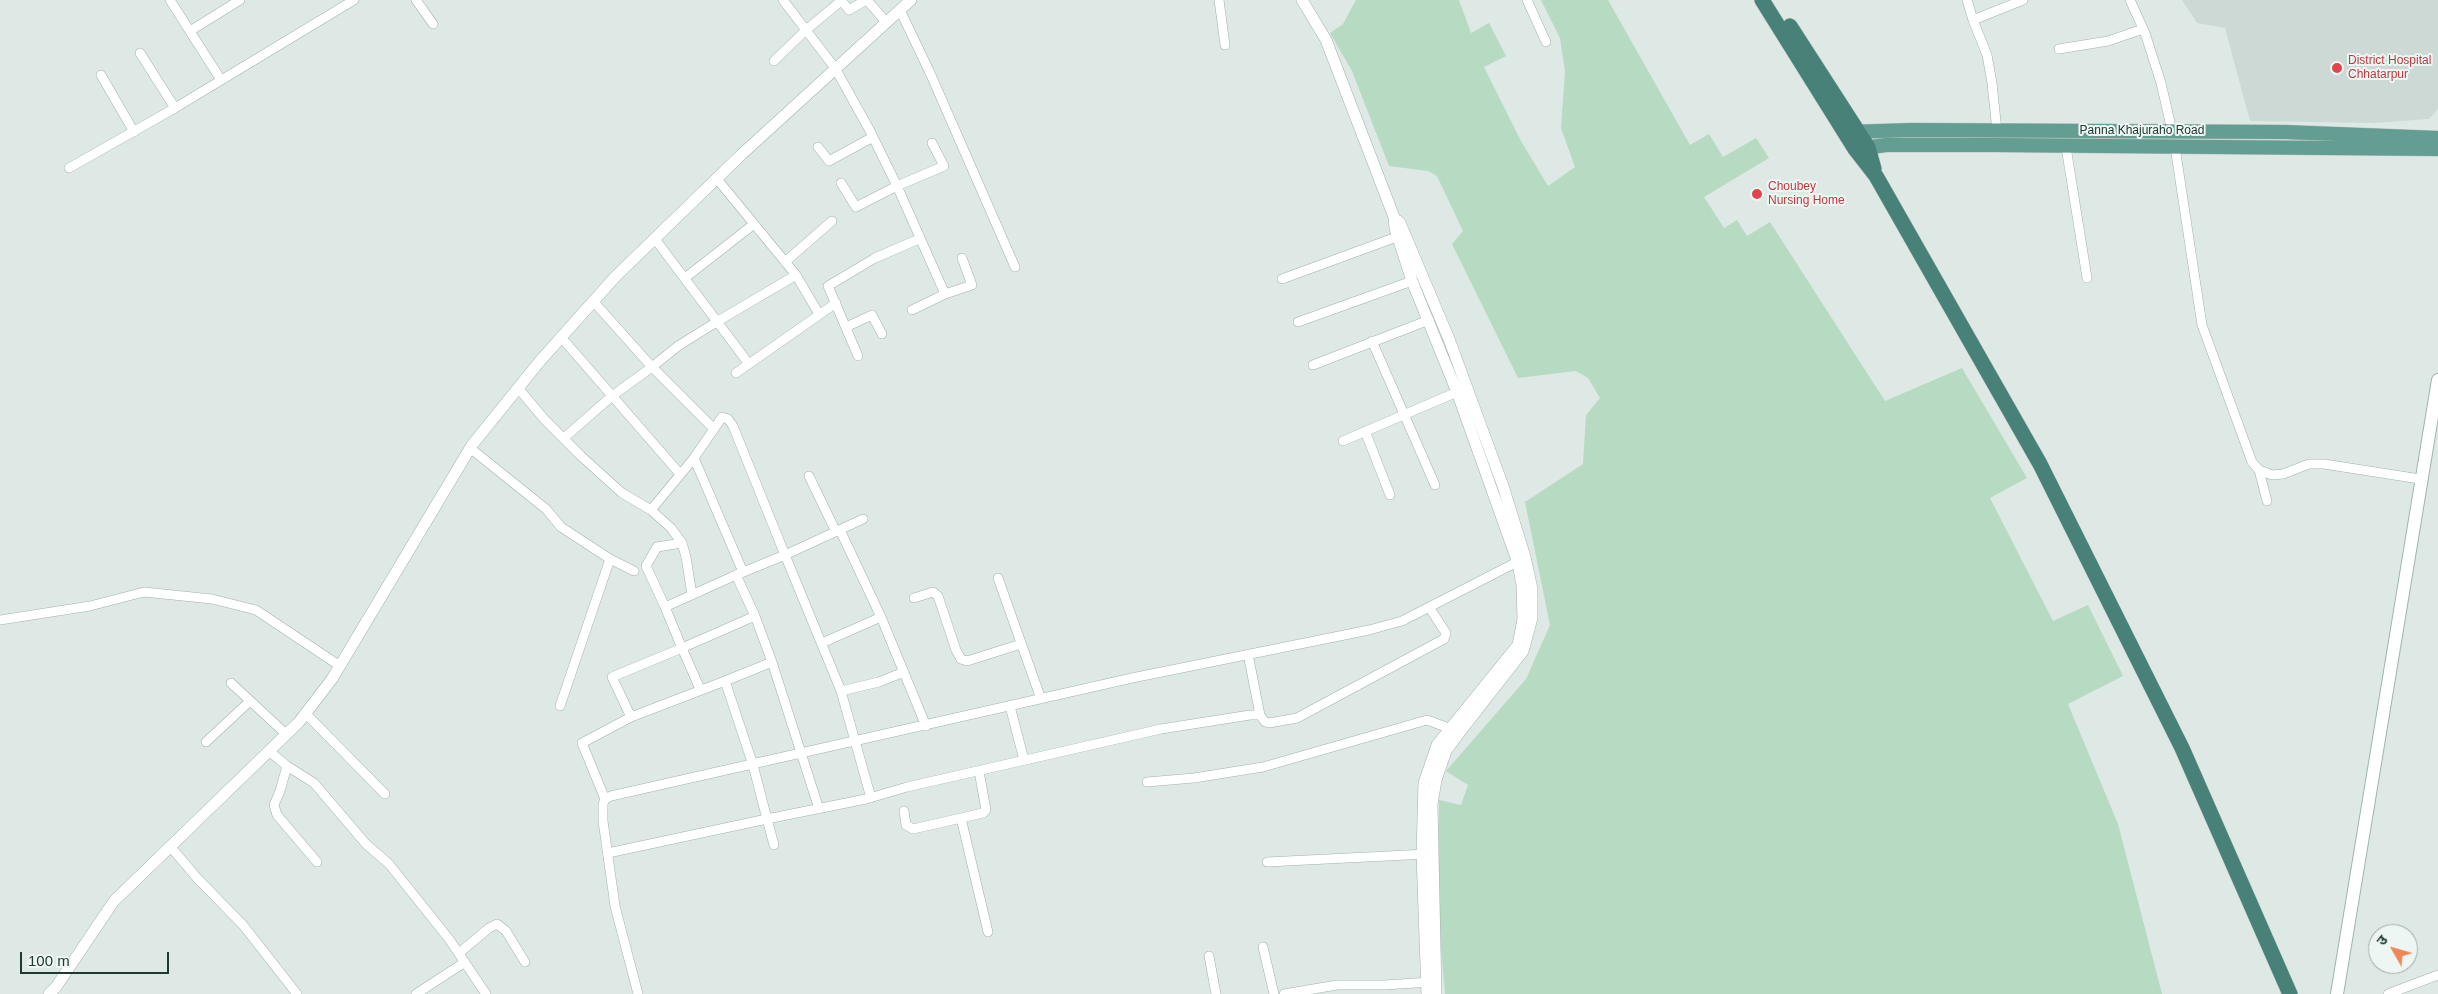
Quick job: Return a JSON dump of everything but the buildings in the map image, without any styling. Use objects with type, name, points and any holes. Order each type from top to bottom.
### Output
[{"type":"highway","points":[[1762,0],[1862,148],[1876,176],[2040,464],[2182,748],[2290,994]]},
{"type":"highway","points":[[1774,0],[1851,132]]},
{"type":"main road","name":"Panna Khajuraho Road","points":[[1851,132],[2285,132],[2438,138]]},
{"type":"main road","name":"Panna Khajuraho Road","points":[[1862,148],[1923,145],[2066,147],[2270,146],[2438,149]]},
{"type":"main road","points":[[2337,994],[2420,479],[2438,380]]},
{"type":"street","points":[[170,0],[221,80]]},
{"type":"street","points":[[190,31],[240,0]]},
{"type":"street","points":[[69,168],[175,108],[354,0]]},
{"type":"street","points":[[416,0],[433,24]]},
{"type":"street","points":[[784,0],[835,68],[873,137],[945,294]]},
{"type":"street","points":[[774,61],[841,0],[849,10],[866,0],[886,22]]},
{"type":"street","points":[[49,994],[67,971],[114,901],[269,751],[305,713],[340,666],[470,448],[561,337],[615,276],[835,68],[911,0]]},
{"type":"street","points":[[1219,0],[1225,45]]},
{"type":"street","points":[[1302,0],[1326,40],[1394,217],[1400,223],[1412,282],[1429,320],[1532,589],[1532,618],[1527,642],[1510,670],[1454,730],[1436,780],[1427,854],[1430,986],[1436,994]]},
{"type":"street","points":[[1526,0],[1546,42]]},
{"type":"street","points":[[1967,0],[1987,55],[1992,83],[1996,131]]},
{"type":"street","points":[[1973,20],[2023,0]]},
{"type":"street","points":[[2130,0],[2143,29],[2161,83],[2172,131]]},
{"type":"street","points":[[900,10],[931,74],[1015,267]]},
{"type":"street","points":[[2059,49],[2108,41],[2143,29]]},
{"type":"street","points":[[140,53],[175,108]]},
{"type":"street","points":[[100,75],[134,132]]},
{"type":"street","points":[[818,147],[829,161],[873,137]]},
{"type":"street","points":[[841,183],[856,207],[897,186],[944,166],[932,143]]},
{"type":"street","points":[[2066,147],[2087,278]]},
{"type":"street","points":[[2175,147],[2202,325],[2252,462],[2259,470],[2267,501]]},
{"type":"street","points":[[717,179],[796,276],[819,314]]},
{"type":"street","points":[[785,262],[832,221]]},
{"type":"street","points":[[685,278],[754,224]]},
{"type":"street","points":[[1282,279],[1401,235]]},
{"type":"street","points":[[1401,235],[1449,339],[1503,486],[1522,560]]},
{"type":"street","points":[[655,239],[749,364]]},
{"type":"street","points":[[858,356],[828,286],[875,258],[919,239]]},
{"type":"street","points":[[912,310],[945,294],[972,285],[962,258]]},
{"type":"street","points":[[564,438],[612,396],[678,346],[796,276]]},
{"type":"street","points":[[1298,322],[1412,282]]},
{"type":"street","points":[[593,301],[652,367],[714,429]]},
{"type":"street","points":[[736,372],[836,304]]},
{"type":"street","points":[[846,327],[872,315],[882,334]]},
{"type":"street","points":[[1313,365],[1429,320]]},
{"type":"street","points":[[561,337],[680,474]]},
{"type":"street","points":[[1372,341],[1435,485]]},
{"type":"street","points":[[518,388],[564,438],[622,493],[651,510],[671,528],[682,543],[692,595]]},
{"type":"street","points":[[1343,441],[1457,392]]},
{"type":"street","points":[[651,510],[694,458],[720,419],[725,417],[733,426],[841,691],[871,798]]},
{"type":"street","points":[[1365,431],[1390,495]]},
{"type":"street","points":[[470,448],[546,509],[561,527],[610,559],[634,571]]},
{"type":"street","points":[[694,458],[772,662],[820,808]]},
{"type":"street","points":[[2259,470],[2272,475],[2283,474],[2309,464],[2324,464],[2420,479]]},
{"type":"street","points":[[809,476],[881,617],[926,726]]},
{"type":"street","points":[[665,607],[863,519]]},
{"type":"street","points":[[682,543],[658,547],[646,566],[700,689]]},
{"type":"street","points":[[560,706],[610,559]]},
{"type":"street","points":[[605,799],[1041,699],[1369,630],[1402,621],[1522,560]]},
{"type":"street","points":[[998,578],[1041,699]]},
{"type":"street","points":[[0,620],[90,606],[144,592],[212,599],[256,610],[340,666]]},
{"type":"street","points":[[914,598],[933,592],[938,596],[958,655],[967,661],[1021,644]]},
{"type":"street","points":[[1248,654],[1260,715],[1265,722],[1297,718],[1444,639],[1446,633],[1429,607]]},
{"type":"street","points":[[630,716],[612,677],[755,616]]},
{"type":"street","points":[[822,643],[881,617]]},
{"type":"street","points":[[638,994],[615,906],[603,821],[603,804],[605,799],[582,743],[630,716],[772,662]]},
{"type":"street","points":[[841,691],[879,682],[904,672]]},
{"type":"street","points":[[725,681],[753,765],[774,845]]},
{"type":"street","points":[[231,683],[286,734]]},
{"type":"street","points":[[206,742],[250,701]]},
{"type":"street","points":[[1010,706],[1024,760]]},
{"type":"street","points":[[305,713],[385,794]]},
{"type":"street","points":[[608,853],[871,798],[1024,760],[1161,729],[1260,715]]},
{"type":"street","points":[[1147,782],[1194,778],[1263,767],[1427,720],[1454,730]]},
{"type":"street","points":[[269,751],[287,766],[314,783],[366,844],[389,864],[465,962],[486,994]]},
{"type":"street","points":[[287,766],[274,805],[277,815],[317,862]]},
{"type":"street","points":[[904,811],[906,824],[913,829],[986,810],[979,771]]},
{"type":"street","points":[[961,818],[988,932]]},
{"type":"street","points":[[170,846],[197,878],[243,925],[296,994]]},
{"type":"street","points":[[1268,862],[1427,854]]},
{"type":"street","points":[[459,954],[489,928],[497,924],[506,931],[525,962]]},
{"type":"street","points":[[1263,947],[1274,994]]},
{"type":"street","points":[[1208,956],[1216,994]]},
{"type":"street","points":[[416,994],[465,962]]},
{"type":"street","points":[[2388,994],[2438,975]]},
{"type":"street","points":[[1284,994],[1337,985],[1430,986]]},
{"type":"shaded area","name":"District Hospital Chhatarpur","points":[[2182,0],[2438,0],[2438,109],[2429,119],[2374,123],[2250,121],[2225,28],[2197,23]]},
{"type":"green space","points":[[1356,0],[1459,0],[1471,33],[1489,23],[1506,56],[1484,67],[1521,141],[1548,186],[1575,167],[1561,128],[1565,71],[1560,38],[1541,0],[1608,0],[1690,145],[1709,134],[1723,157],[1756,138],[1769,158],[1704,197],[1724,228],[1737,220],[1747,236],[1770,222],[1885,401],[1962,368],[2027,478],[1990,498],[2053,621],[2088,605],[2123,676],[2068,704],[2118,824],[2162,994],[1445,994],[1438,914],[1439,800],[1461,805],[1468,785],[1446,771],[1526,679],[1550,625],[1525,502],[1583,464],[1586,415],[1600,398],[1588,378],[1576,371],[1518,378],[1452,244],[1463,231],[1437,176],[1428,171],[1389,166],[1352,71],[1330,33],[1343,24]]},
{"type":"place","name":"District Hospital Chhatarpur","points":[[2337,68]]},
{"type":"place","name":"Choubey Nursing Home","points":[[1757,194]]}]
